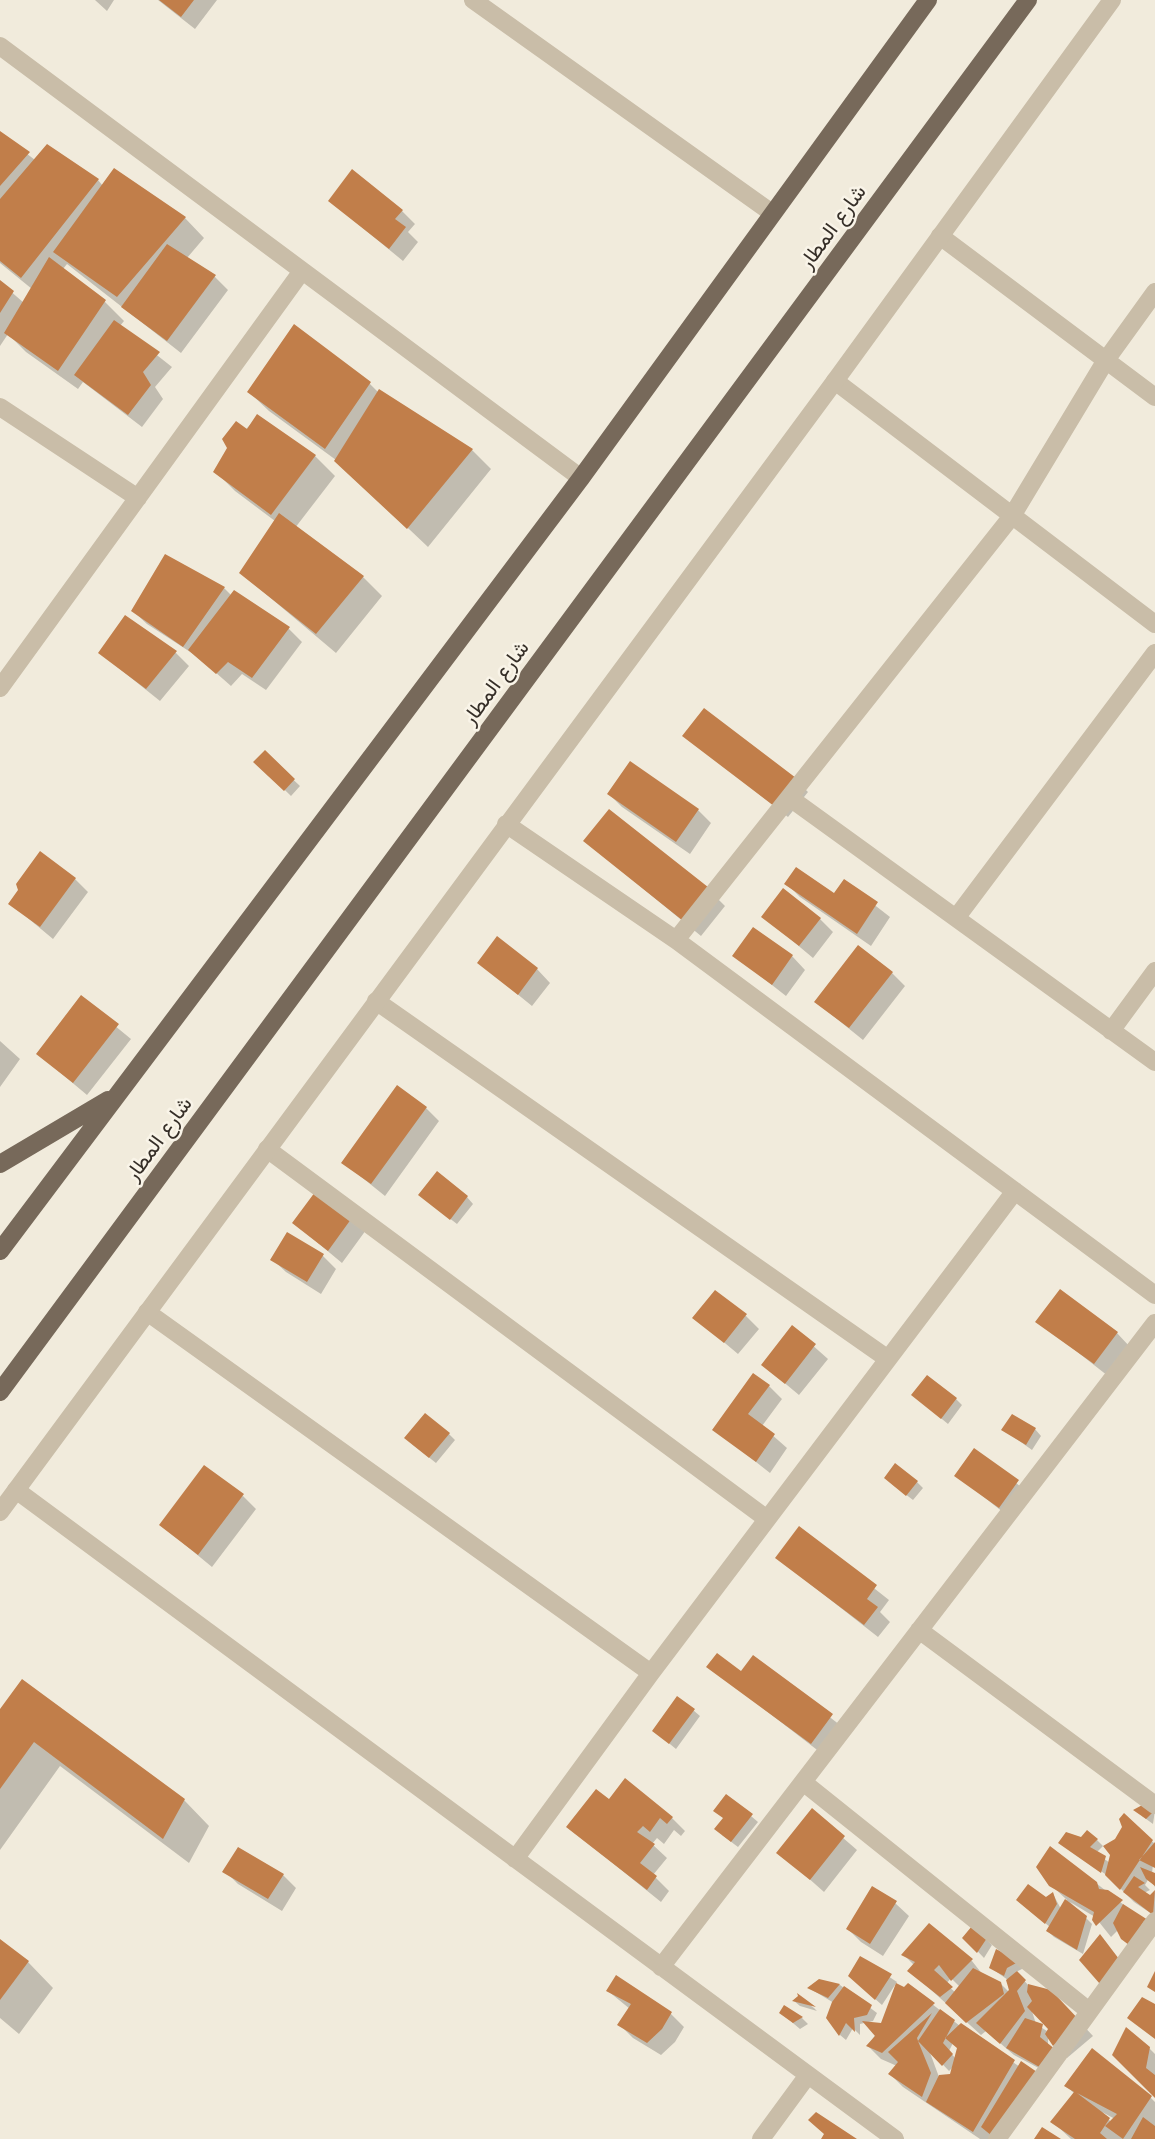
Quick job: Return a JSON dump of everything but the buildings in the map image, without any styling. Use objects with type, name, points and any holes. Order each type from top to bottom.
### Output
[{"type":"main road","points":[[0,1251],[581,478],[928,0]]},
{"type":"main road","name":"شارع المطار","points":[[0,1392],[1028,0]]},
{"type":"main road","points":[[0,1164],[114,1097]]},
{"type":"street","points":[[0,1512],[835,381],[1112,0]]},
{"type":"street","points":[[482,3],[772,213]]},
{"type":"street","points":[[0,46],[581,478]]},
{"type":"street","points":[[940,236],[1155,397]]},
{"type":"street","points":[[0,688],[302,271]]},
{"type":"street","points":[[676,940],[1012,516],[1106,360],[1155,292]]},
{"type":"street","points":[[835,381],[1155,624]]},
{"type":"street","points":[[0,407],[138,498]]},
{"type":"street","points":[[956,918],[1155,653]]},
{"type":"street","points":[[790,798],[1155,1062]]},
{"type":"street","points":[[506,824],[676,940],[1155,1295]]},
{"type":"street","points":[[1111,1031],[1155,971]]},
{"type":"street","points":[[376,1001],[888,1359]]},
{"type":"street","points":[[267,1149],[766,1519]]},
{"type":"street","points":[[515,1859],[766,1519],[1015,1191]]},
{"type":"street","points":[[147,1312],[651,1673]]},
{"type":"street","points":[[661,1967],[1155,1323]]},
{"type":"street","points":[[16,1490],[895,2139]]},
{"type":"street","points":[[919,1630],[1155,1805]]},
{"type":"street","points":[[803,1782],[1090,2011]]},
{"type":"street","points":[[997,2139],[1155,1921]]},
{"type":"street","points":[[761,2139],[808,2075]]}]
